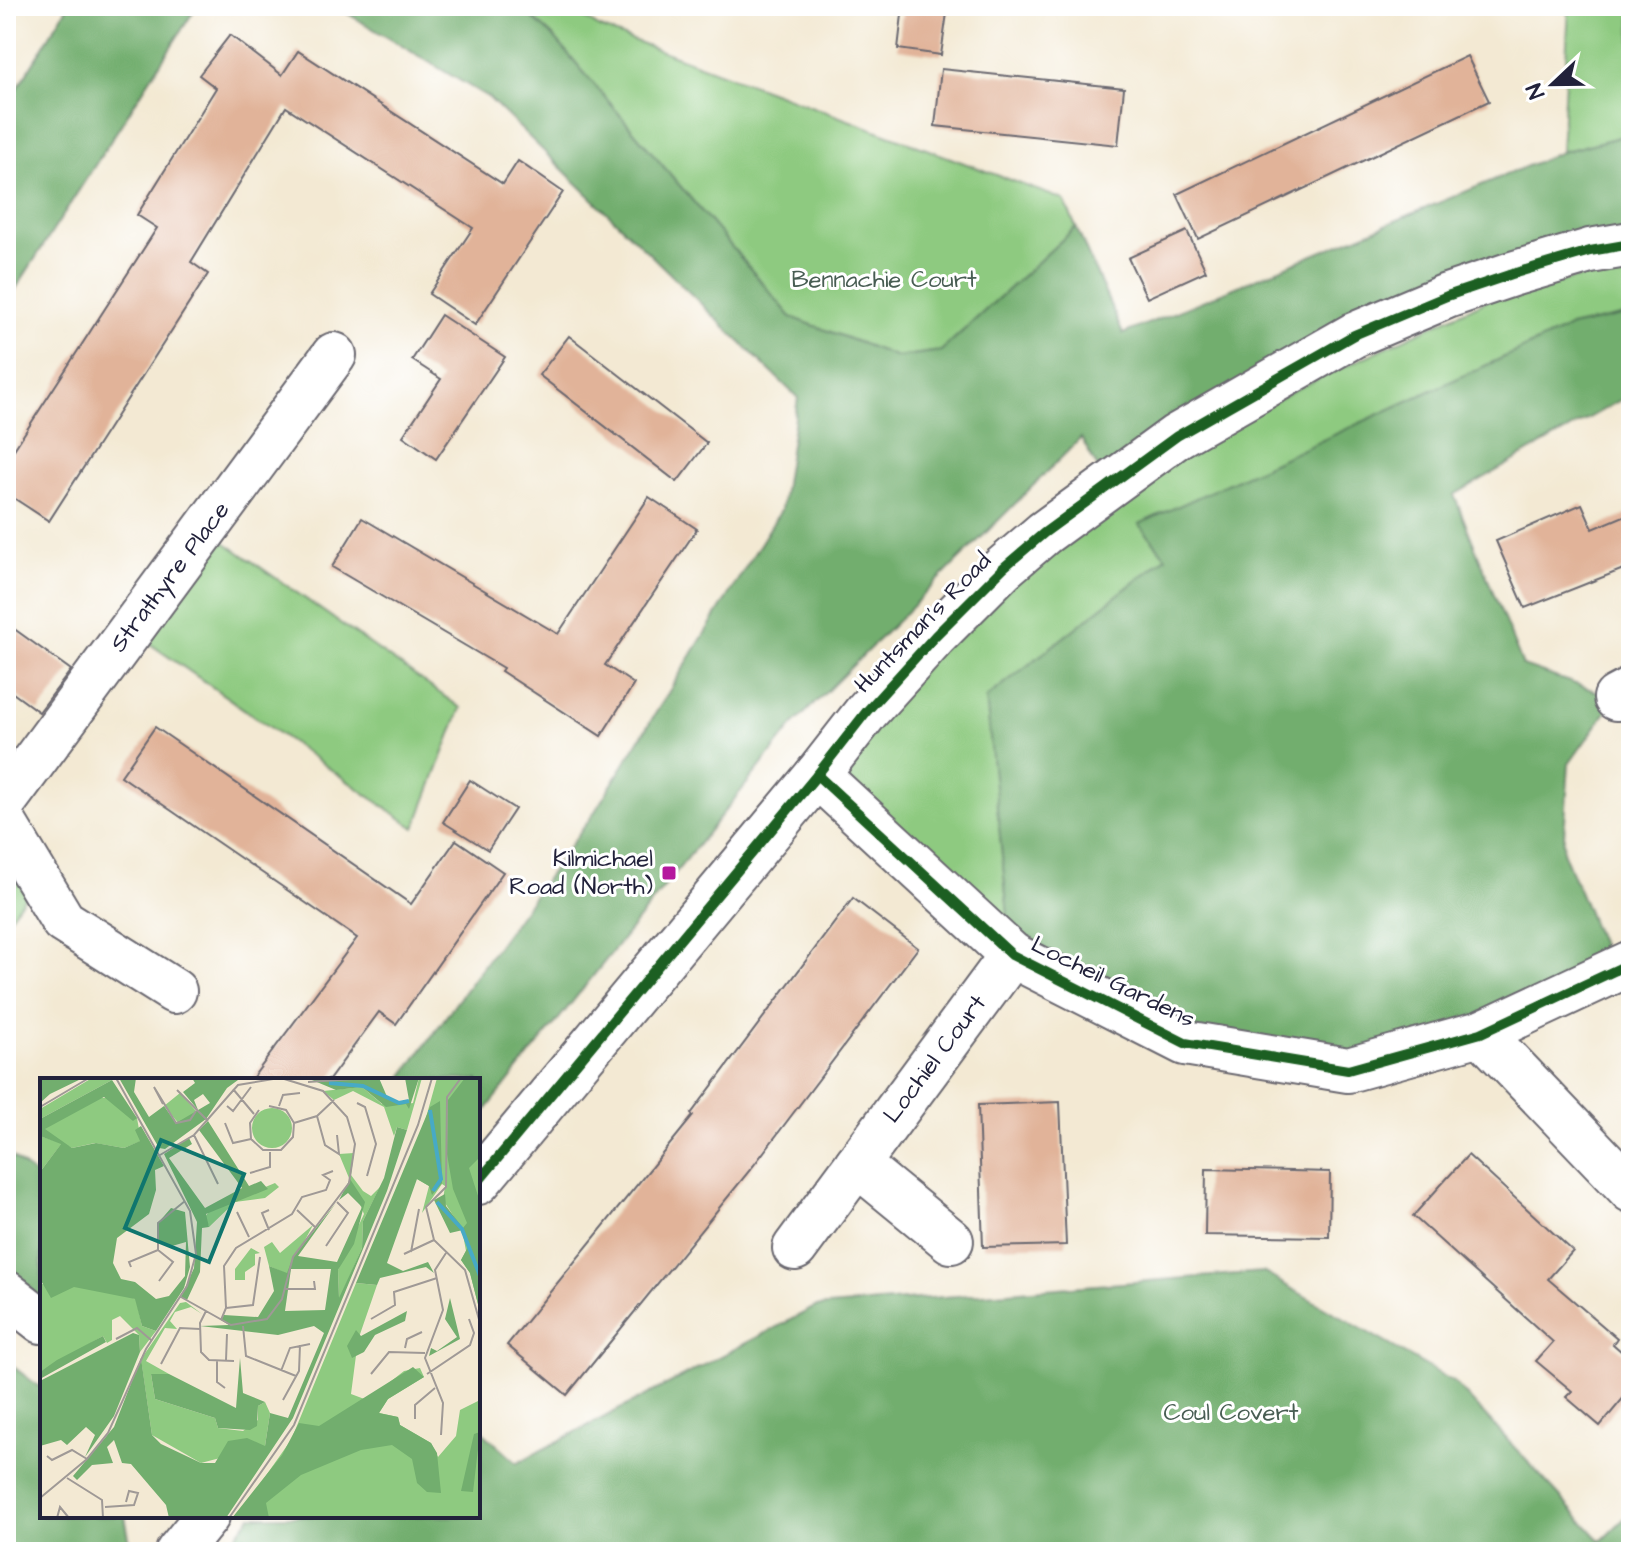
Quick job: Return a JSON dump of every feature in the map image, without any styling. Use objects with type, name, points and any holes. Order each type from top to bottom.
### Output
[{"type":"street","name":"Huntsman's Road","points":[[480,1180],[867,711],[935,636],[1003,568],[1044,533],[1177,436],[1354,335],[1447,296],[1512,274],[1590,251],[1631,244]]},
{"type":"street","name":"Strathyre Place","points":[[6,799],[334,355]]},
{"type":"street","name":"Locheil Gardens","points":[[817,775],[1012,955],[1185,1043],[1348,1070],[1481,1033],[1631,963]]},
{"type":"street","points":[[6,826],[63,921],[174,991]]},
{"type":"street","name":"Lochiel Court","points":[[795,1248],[1012,955]]},
{"type":"street","points":[[1481,1033],[1631,1190]]},
{"type":"street","points":[[857,1164],[951,1241]]},
{"type":"street","points":[[6,1293],[40,1319]]},
{"type":"street","points":[[178,1552],[205,1518]]},
{"type":"green space","points":[[68,6],[197,6],[6,304],[6,107]]},
{"type":"green space","points":[[335,6],[519,6],[554,37],[791,317],[897,357],[941,351],[1076,227],[1123,334],[1561,152],[1631,134],[1631,254],[1354,335],[1109,488],[1081,438],[796,722],[480,1117],[480,1078],[401,1078],[594,813],[781,510],[798,398],[489,98]]},
{"type":"green space","name":"Bennachie Court","points":[[519,6],[566,6],[600,28],[1064,200],[1076,227],[941,351],[897,357],[791,317],[554,37]]},
{"type":"green space","points":[[1569,6],[1631,6],[1631,134],[1561,152]]},
{"type":"green space","points":[[1631,266],[1631,314],[1570,327],[1140,524],[1167,557],[987,699],[1012,955],[817,775],[1003,568],[1290,392],[1496,296]]},
{"type":"green space","points":[[1631,314],[1631,394],[1454,495],[1523,666],[1616,698],[1569,764],[1563,851],[1612,972],[1348,1070],[1185,1043],[1012,955],[986,698],[1166,557],[1139,524],[1570,327]]},
{"type":"green space","points":[[206,529],[461,708],[415,828],[130,630]]},
{"type":"green space","points":[[6,826],[38,879],[6,922]]},
{"type":"green space","points":[[6,1152],[40,1179],[40,1319],[6,1293]]},
{"type":"green space","name":"Coul Covert","points":[[1263,1272],[1454,1382],[1601,1541],[1631,1512],[1631,1552],[223,1552],[249,1518],[480,1518],[480,1430],[517,1463],[815,1307]]},
{"type":"green space","points":[[6,1361],[40,1387],[40,1518],[125,1518],[130,1543],[123,1552],[6,1552]]},
{"type":"building","points":[[903,6],[948,6],[941,55],[898,49]]},
{"type":"building","points":[[230,35],[282,75],[298,51],[503,184],[518,161],[563,192],[475,325],[429,294],[473,228],[286,107],[191,262],[208,274],[49,521],[6,493],[6,462],[157,228],[137,215],[216,88],[199,75]]},
{"type":"building","points":[[1467,56],[1489,101],[1198,239],[1177,194]]},
{"type":"building","points":[[941,69],[1124,88],[1118,145],[935,126]]},
{"type":"building","points":[[1187,231],[1206,271],[1147,298],[1128,258]]},
{"type":"building","points":[[441,315],[505,357],[436,459],[403,436],[441,379],[412,360]]},
{"type":"building","points":[[569,336],[707,443],[677,482],[539,375]]},
{"type":"building","points":[[649,497],[697,529],[605,665],[634,684],[601,736],[501,671],[503,668],[332,567],[362,518],[558,634]]},
{"type":"building","points":[[1582,504],[1593,529],[1631,513],[1631,566],[1525,608],[1496,541]]},
{"type":"building","points":[[6,623],[71,670],[39,712],[6,688]]},
{"type":"building","points":[[155,727],[411,904],[456,840],[503,872],[396,1024],[379,1012],[330,1078],[252,1078],[357,938],[121,776]]},
{"type":"building","points":[[470,780],[515,809],[488,850],[443,822]]},
{"type":"building","points":[[853,898],[918,948],[754,1165],[567,1395],[507,1345],[693,1116],[691,1114]]},
{"type":"building","points":[[1060,1102],[1066,1245],[983,1247],[978,1105]]},
{"type":"building","points":[[1468,1155],[1573,1251],[1548,1279],[1617,1338],[1613,1344],[1631,1360],[1631,1389],[1600,1426],[1566,1397],[1572,1391],[1536,1361],[1553,1342],[1413,1216]]},
{"type":"building","points":[[1206,1169],[1330,1172],[1329,1237],[1205,1235]]},
{"type":"cycle path","points":[[480,1180],[867,711],[935,636],[1003,568],[1044,533],[1177,436],[1354,335],[1447,296],[1512,274],[1590,251],[1631,244]]},
{"type":"cycle path","points":[[817,775],[1012,955],[1185,1043],[1348,1070],[1481,1033],[1631,963]]},
{"type":"place","name":"Kilmichael Road (North)","points":[[669,873]]}]
